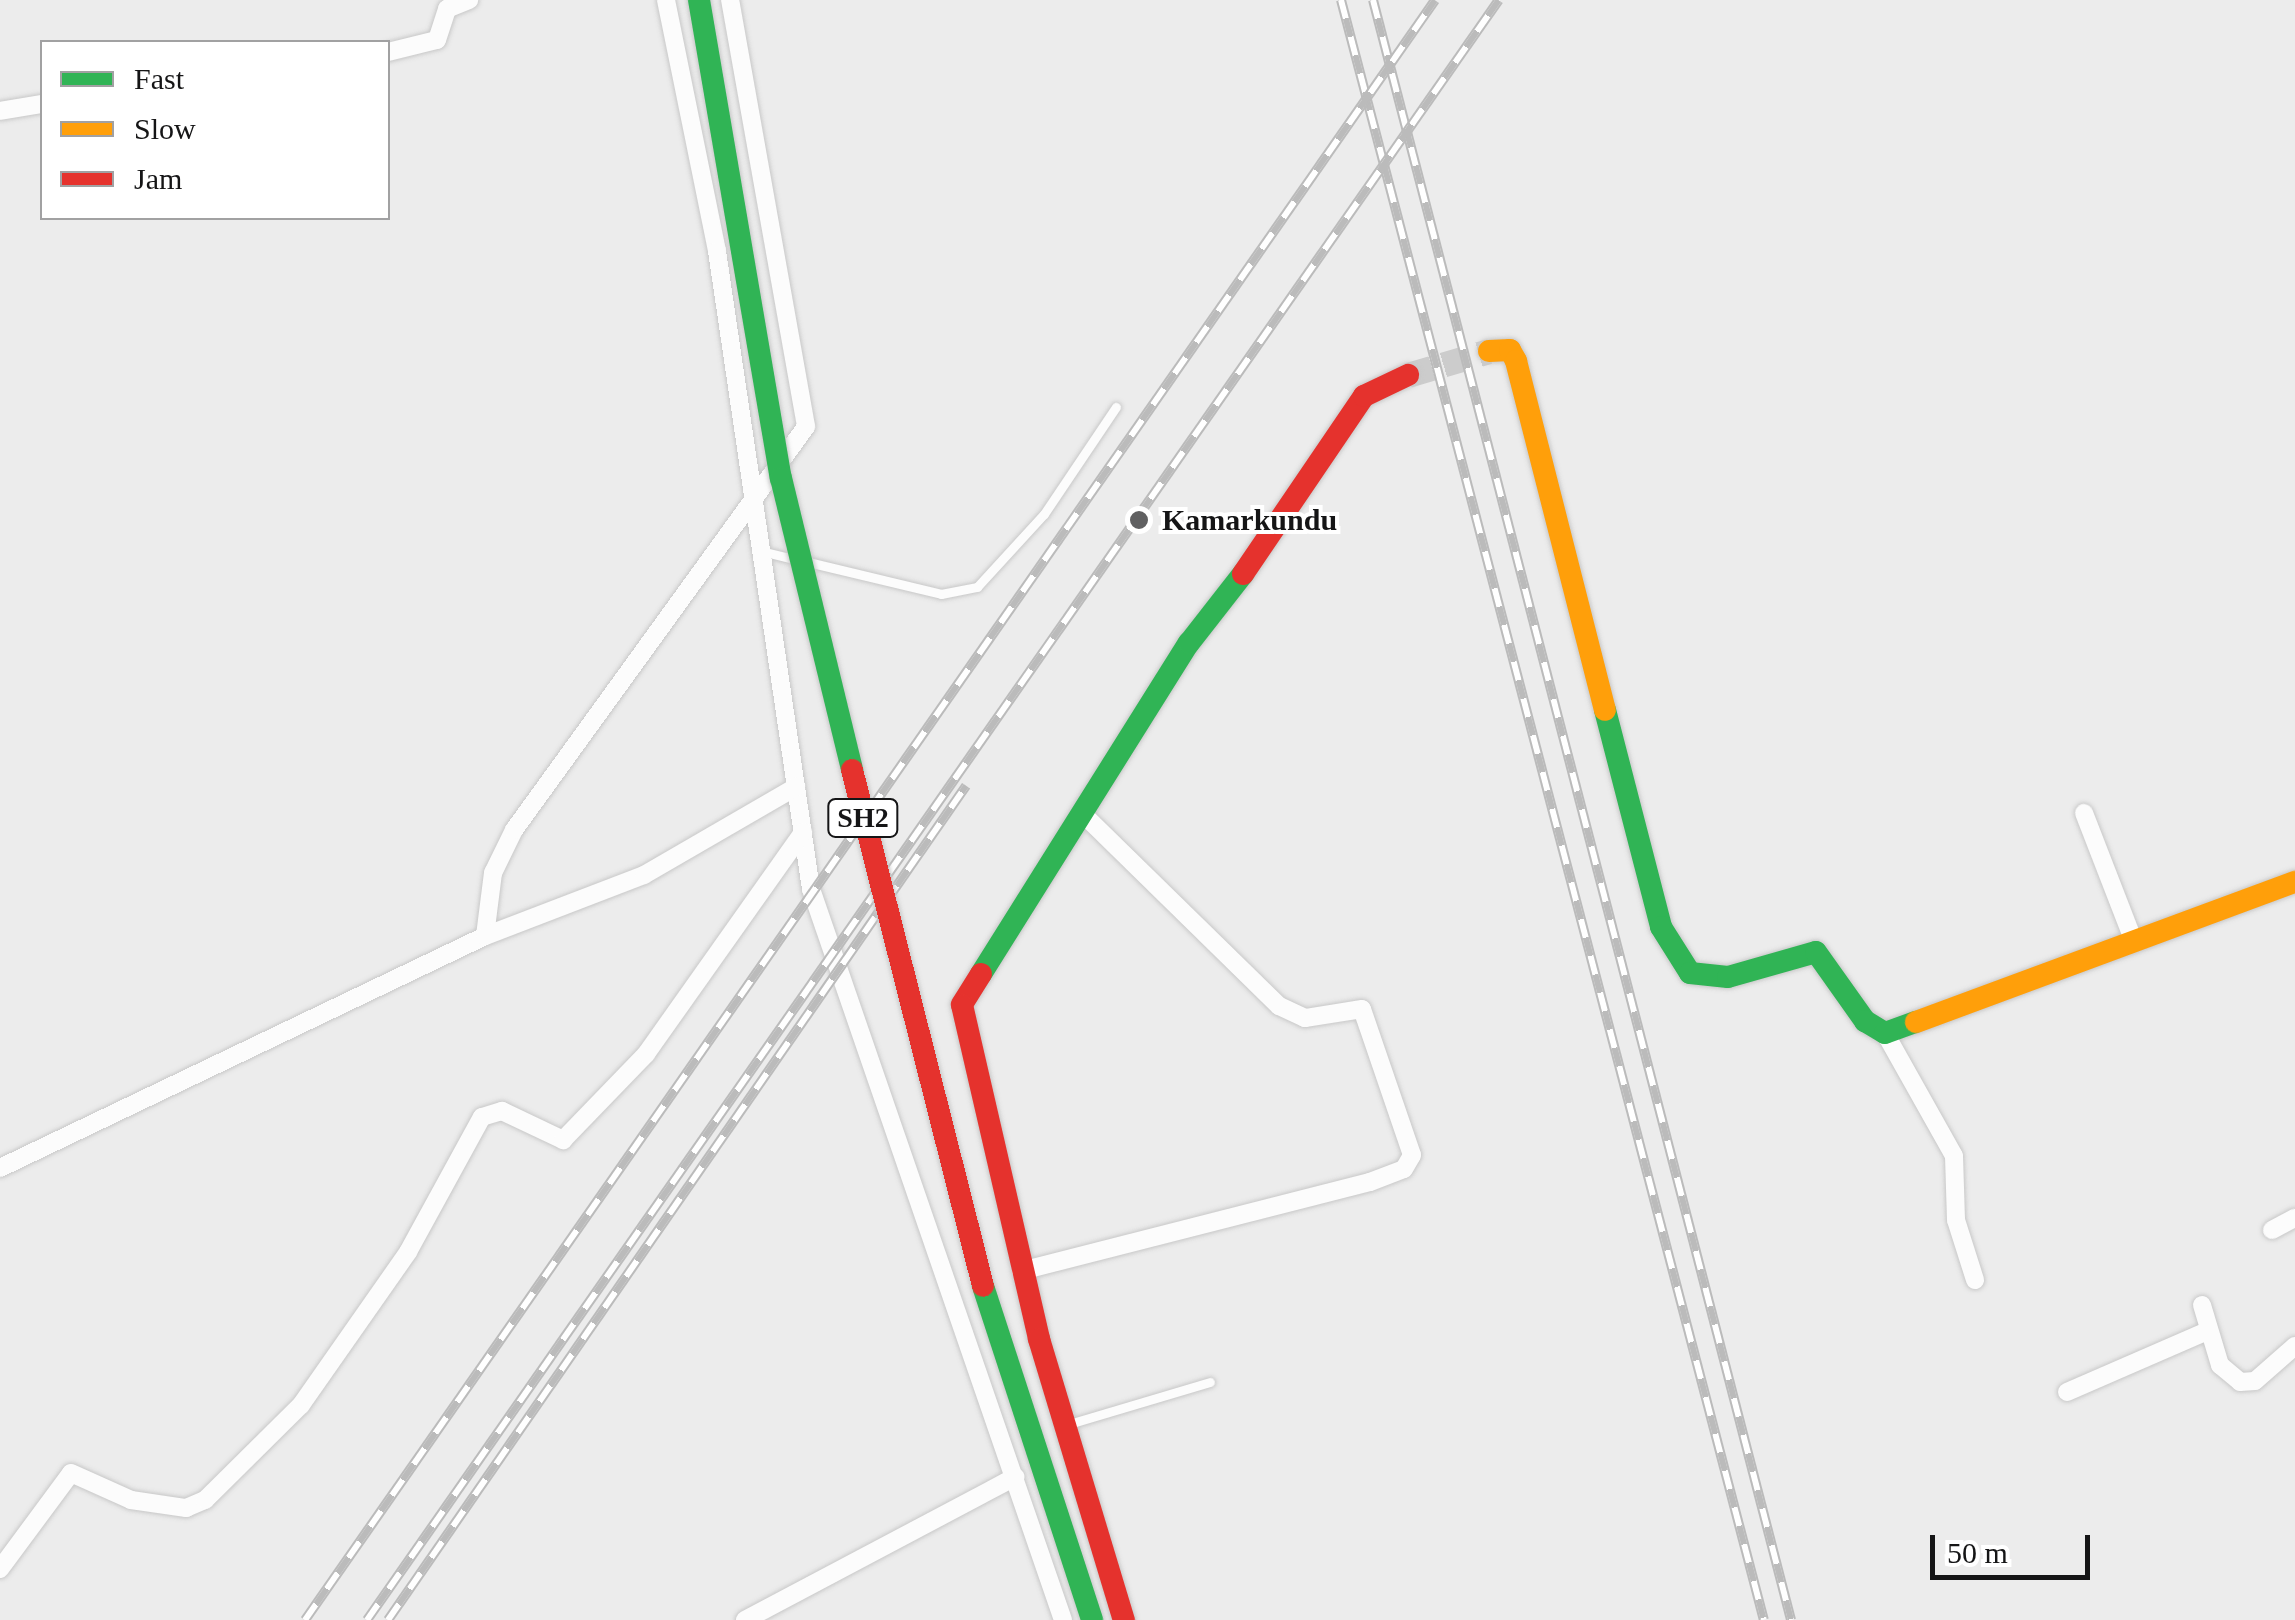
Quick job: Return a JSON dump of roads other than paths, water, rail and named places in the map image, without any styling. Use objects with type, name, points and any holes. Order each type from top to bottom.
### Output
[{"type":"street","points":[[390,52],[437,40],[448,9],[469,0]]},
{"type":"street","points":[[666,0],[754,501],[803,832],[830,950],[1063,1620]]},
{"type":"street","name":"SH2","points":[[699,0],[781,478],[966,1233],[1092,1620]]},
{"type":"street","points":[[484,936],[492,874],[514,830],[802,439],[808,410],[730,0]]},
{"type":"street","points":[[0,112],[40,104]]},
{"type":"street","points":[[1489,351],[1510,350],[1516,361],[1675,959],[1709,980],[1816,952],[1865,1020],[1885,1033],[1950,1146],[1956,1220],[1975,1280]]},
{"type":"street","points":[[1124,1620],[1062,1426],[1021,1271],[962,1006],[1188,643],[1305,494],[1364,396],[1408,376]]},
{"type":"street","points":[[0,1168],[484,936],[644,876],[796,787]]},
{"type":"street","points":[[2084,813],[2134,942]]},
{"type":"street","points":[[1021,1271],[1370,1182],[1404,1170],[1412,1155],[1362,1009],[1305,1018],[1279,1006],[1082,814]]},
{"type":"street","points":[[0,1569],[71,1473],[131,1500],[186,1508],[205,1500],[301,1406],[408,1252],[482,1117],[502,1111],[563,1140],[646,1054],[803,832]]},
{"type":"street","points":[[1885,1033],[2295,882]]},
{"type":"street","points":[[2272,1230],[2295,1218]]},
{"type":"street","points":[[2202,1305],[2207,1331],[2240,1382],[2255,1380],[2295,1346]]},
{"type":"street","points":[[2067,1392],[2207,1331]]},
{"type":"street","points":[[745,1620],[1015,1477]]},
{"type":"lane","points":[[761,551],[941,594],[977,587],[1044,514],[1116,406]]},
{"type":"lane","points":[[1062,1426],[1210,1382]]},
{"type":"tunnel","points":[[1408,375],[1489,351]]},
{"type":"railway","points":[[1341,0],[1764,1620]]},
{"type":"railway","points":[[1373,0],[1791,1620]]},
{"type":"railway","points":[[305,1620],[1435,0]]},
{"type":"railway","points":[[367,1620],[1499,0]]},
{"type":"railway","points":[[388,1620],[966,786]]},
{"type":"place","name":"Kamarkundu","points":[[1139,520]]}]
